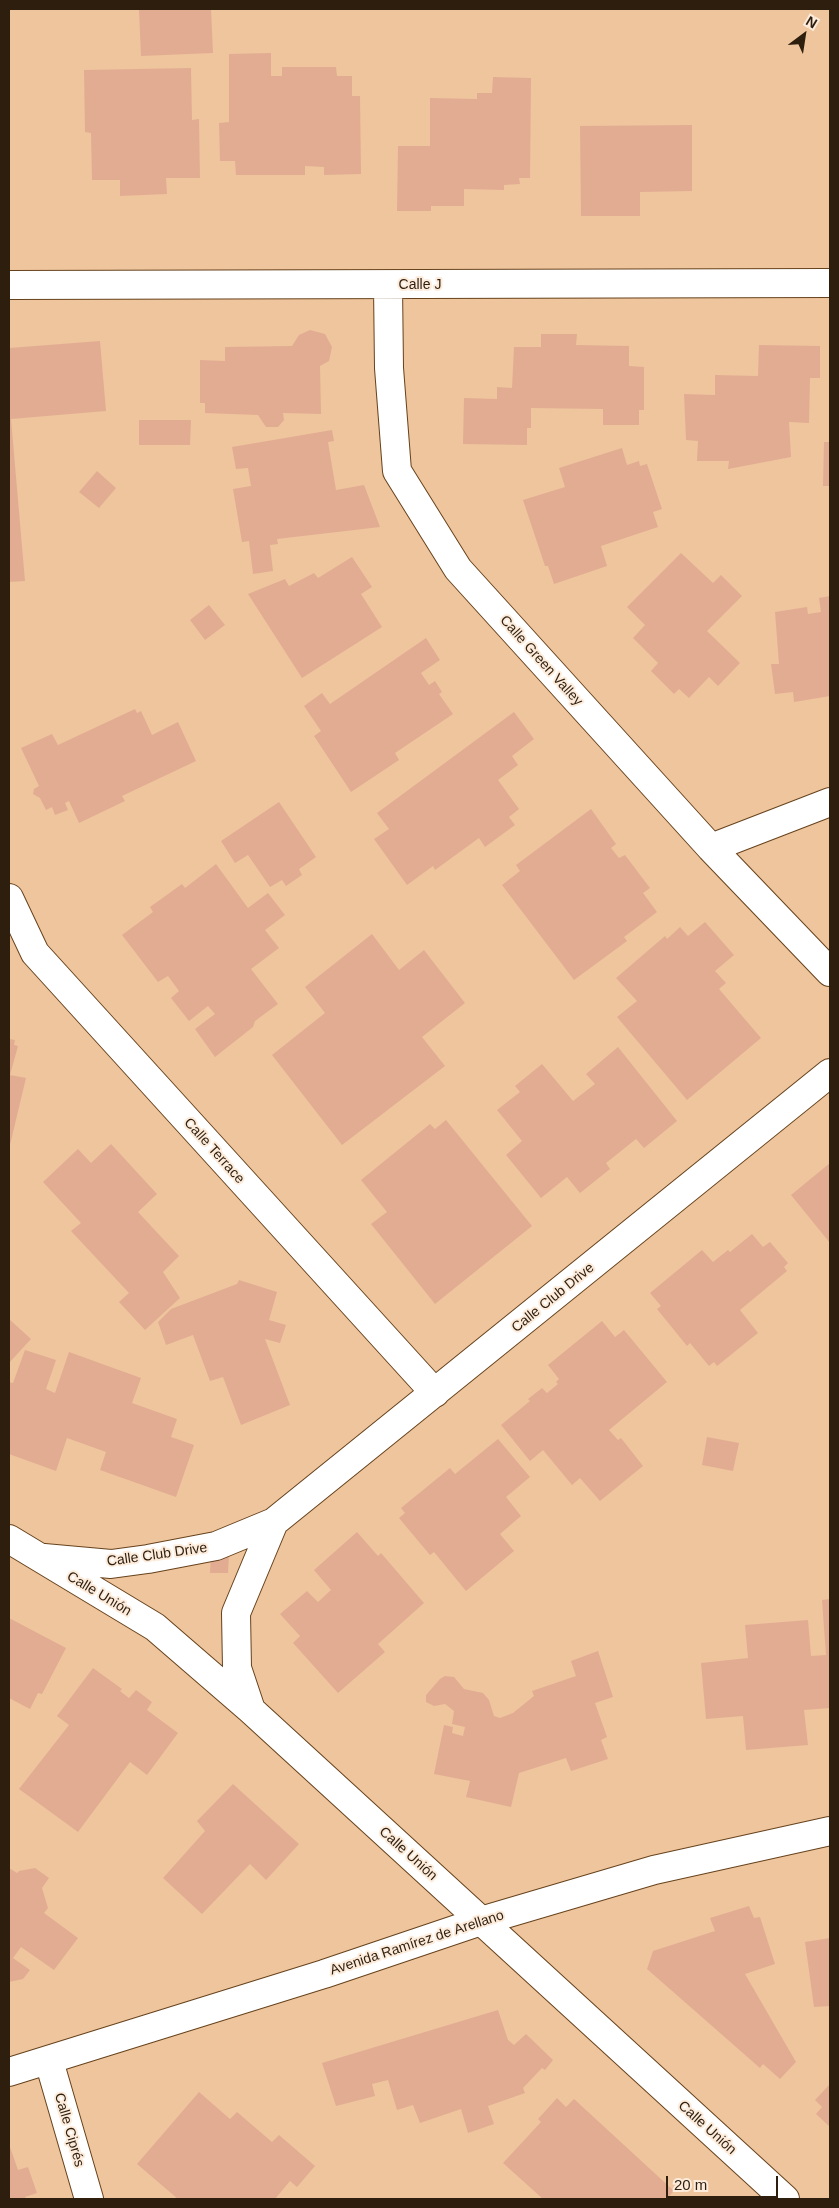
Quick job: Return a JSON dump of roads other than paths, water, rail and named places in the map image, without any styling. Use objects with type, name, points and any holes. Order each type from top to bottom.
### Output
[{"type":"street","name":"Calle J","points":[[9,285],[388,286],[830,283]]},
{"type":"street","name":"Calle Green Valley","points":[[388,286],[389,368],[396,471],[458,569],[711,848],[830,972]]},
{"type":"street","points":[[711,848],[830,802]]},
{"type":"street","name":"Calle Terrace","points":[[9,898],[35,953],[435,1393]]},
{"type":"street","name":"Calle Club Drive","points":[[36,1557],[111,1564],[148,1559],[216,1546],[274,1522],[830,1073]]},
{"type":"street","name":"Calle Club Drive","points":[[251,1710],[237,1668],[236,1613],[274,1522]]},
{"type":"street","name":"Calle Unión","points":[[9,1539],[155,1627],[251,1710],[785,2199]]},
{"type":"street","name":"Avenida Ramírez de Arellano","points":[[9,2072],[324,1974],[481,1921],[654,1870],[830,1831]]},
{"type":"street","name":"Calle Ciprés","points":[[49,2061],[89,2199]]}]
